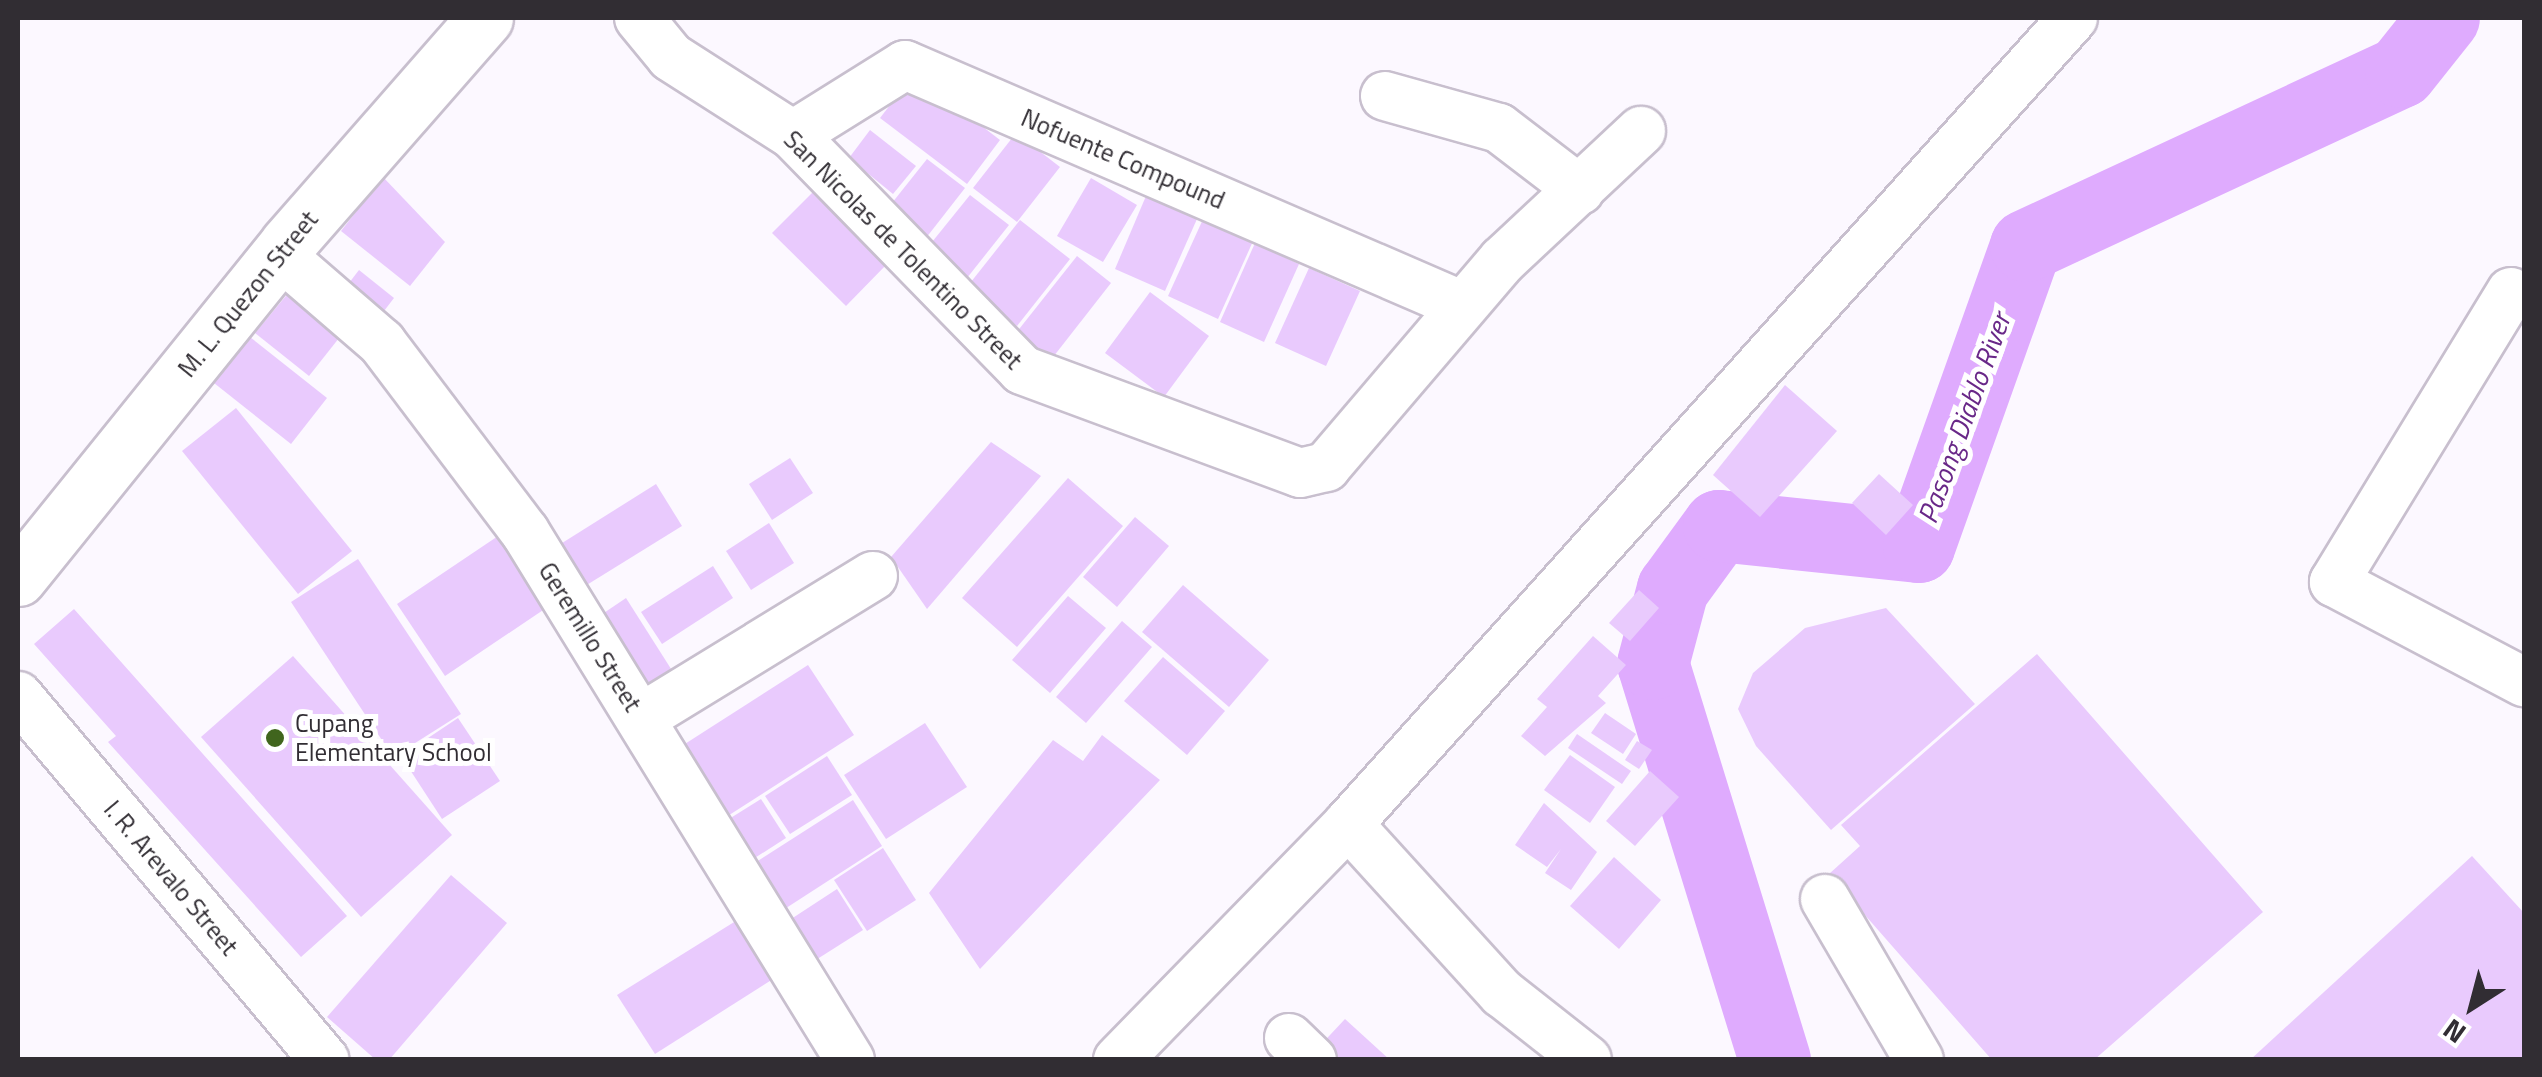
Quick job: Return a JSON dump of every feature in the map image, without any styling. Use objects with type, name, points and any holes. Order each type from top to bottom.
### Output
[{"type":"main road","name":"M. L. Quezon Street","points":[[18,578],[279,254],[486,18]]},
{"type":"street","name":"San Nicolas de Tolentino Street","points":[[639,18],[671,57],[793,135],[1022,370],[1300,473],[1326,468],[1461,305],[1641,131]]},
{"type":"street","points":[[1118,1060],[1348,824],[2073,18]]},
{"type":"street","name":"Nofuente Compound","points":[[793,135],[905,66],[1461,305]]},
{"type":"street","points":[[1385,96],[1499,128],[1580,190]]},
{"type":"street","name":"Geremillo Street","points":[[279,254],[382,343],[524,532],[850,1060]]},
{"type":"street","points":[[2505,289],[2334,582],[2524,682]]},
{"type":"street","points":[[641,718],[873,576]]},
{"type":"street","name":"I. R. Arevalo Street","points":[[18,696],[325,1060]]},
{"type":"street","points":[[1348,824],[1502,994],[1587,1060]]},
{"type":"street","points":[[1825,899],[1919,1060]]},
{"type":"building","points":[[914,74],[1000,140],[967,184],[880,118]]},
{"type":"building","points":[[870,130],[916,166],[893,194],[849,158]]},
{"type":"building","points":[[1016,133],[1060,167],[1017,222],[973,188]]},
{"type":"building","points":[[927,159],[965,188],[926,238],[888,208]]},
{"type":"building","points":[[383,177],[445,242],[410,286],[341,231]]},
{"type":"building","points":[[1091,178],[1137,205],[1103,262],[1057,236]]},
{"type":"building","points":[[813,192],[887,264],[846,306],[772,233]]},
{"type":"building","points":[[970,195],[1009,225],[967,278],[928,247]]},
{"type":"building","points":[[1146,196],[1197,219],[1165,291],[1115,269]]},
{"type":"building","points":[[1204,217],[1254,239],[1218,319],[1168,296]]},
{"type":"building","points":[[1020,220],[1070,259],[1017,326],[967,287]]},
{"type":"building","points":[[1255,243],[1299,264],[1264,342],[1220,322]]},
{"type":"building","points":[[1077,256],[1111,283],[1050,361],[1016,333]]},
{"type":"building","points":[[1309,268],[1360,291],[1326,366],[1275,343]]},
{"type":"building","points":[[359,270],[394,298],[374,324],[339,296]]},
{"type":"building","points":[[290,291],[343,333],[309,376],[255,333]]},
{"type":"building","points":[[1150,292],[1209,336],[1164,397],[1105,353]]},
{"type":"building","points":[[250,337],[327,398],[291,444],[214,383]]},
{"type":"building","points":[[1785,385],[1837,431],[1760,517],[1713,475]]},
{"type":"building","points":[[236,408],[352,551],[298,594],[182,451]]},
{"type":"building","points":[[991,442],[1041,476],[927,609],[891,557]]},
{"type":"building","points":[[790,458],[813,493],[772,520],[749,484]]},
{"type":"building","points":[[1879,474],[1913,505],[1886,535],[1852,503]]},
{"type":"building","points":[[1068,478],[1123,526],[1017,647],[962,598]]},
{"type":"building","points":[[656,484],[682,526],[577,591],[551,550]]},
{"type":"building","points":[[1135,517],[1169,546],[1117,607],[1083,577]]},
{"type":"building","points":[[769,523],[794,563],[751,590],[726,551]]},
{"type":"building","points":[[510,528],[558,600],[445,676],[397,604]]},
{"type":"building","points":[[358,559],[461,714],[393,757],[291,602]]},
{"type":"building","points":[[713,566],[733,598],[662,644],[641,612]]},
{"type":"building","points":[[1183,585],[1269,660],[1229,707],[1142,632]]},
{"type":"building","points":[[1639,590],[1659,608],[1630,641],[1609,623]]},
{"type":"building","points":[[1068,596],[1106,628],[1050,693],[1012,660]]},
{"type":"building","points":[[626,598],[673,672],[639,694],[592,621]]},
{"type":"building","points":[[1886,608],[1975,704],[1831,830],[1756,746],[1738,709],[1753,673],[1805,628]]},
{"type":"building","points":[[74,609],[347,916],[301,957],[108,742],[116,736],[34,644]]},
{"type":"building","points":[[1122,621],[1152,647],[1086,723],[1056,697]]},
{"type":"building","points":[[1593,636],[1626,665],[1598,696],[1606,703],[1545,756],[1521,736],[1547,707],[1537,699]]},
{"type":"building","points":[[2037,654],[2263,912],[2094,1060],[1992,1060],[1829,874],[1860,846],[1841,825]]},
{"type":"building","points":[[293,656],[452,835],[361,917],[201,737]]},
{"type":"building","points":[[1163,657],[1225,711],[1187,755],[1124,701]]},
{"type":"building","points":[[808,665],[854,735],[723,819],[677,749]]},
{"type":"building","points":[[1605,713],[1636,734],[1623,754],[1591,733]]},
{"type":"building","points":[[458,718],[500,781],[442,819],[401,756]]},
{"type":"building","points":[[925,723],[967,787],[886,839],[844,775]]},
{"type":"building","points":[[1577,734],[1631,771],[1622,784],[1568,748]]},
{"type":"building","points":[[1102,735],[1160,780],[980,969],[929,893],[1053,740],[1083,761]]},
{"type":"building","points":[[1637,741],[1652,750],[1639,769],[1625,760]]},
{"type":"building","points":[[1570,755],[1615,787],[1590,823],[1544,790]]},
{"type":"building","points":[[827,756],[852,795],[790,834],[765,796]]},
{"type":"building","points":[[1650,771],[1679,797],[1635,846],[1606,821]]},
{"type":"building","points":[[761,799],[786,838],[747,863],[721,824]]},
{"type":"building","points":[[853,800],[882,846],[780,912],[750,866]]},
{"type":"building","points":[[1544,803],[1597,852],[1571,890],[1545,873],[1561,849],[1547,867],[1515,845]]},
{"type":"building","points":[[883,848],[916,900],[867,931],[834,880]]},
{"type":"building","points":[[2472,856],[2524,913],[2524,1060],[2250,1060]]},
{"type":"building","points":[[1614,857],[1661,900],[1619,949],[1570,906]]},
{"type":"building","points":[[451,875],[507,923],[389,1060],[376,1060],[327,1017]]},
{"type":"building","points":[[837,889],[863,930],[811,963],[785,923]]},
{"type":"building","points":[[747,914],[784,972],[655,1054],[617,995]]},
{"type":"building","points":[[1345,1019],[1390,1060],[1324,1060],[1315,1051]]},
{"type":"waterway","name":"Pasong Diablo River","points":[[1775,1060],[1653,664],[1673,589],[1719,526],[1919,547],[2026,246],[2401,72],[2444,18]]},
{"type":"place","name":"Cupang Elementary School","points":[[275,738]]}]
